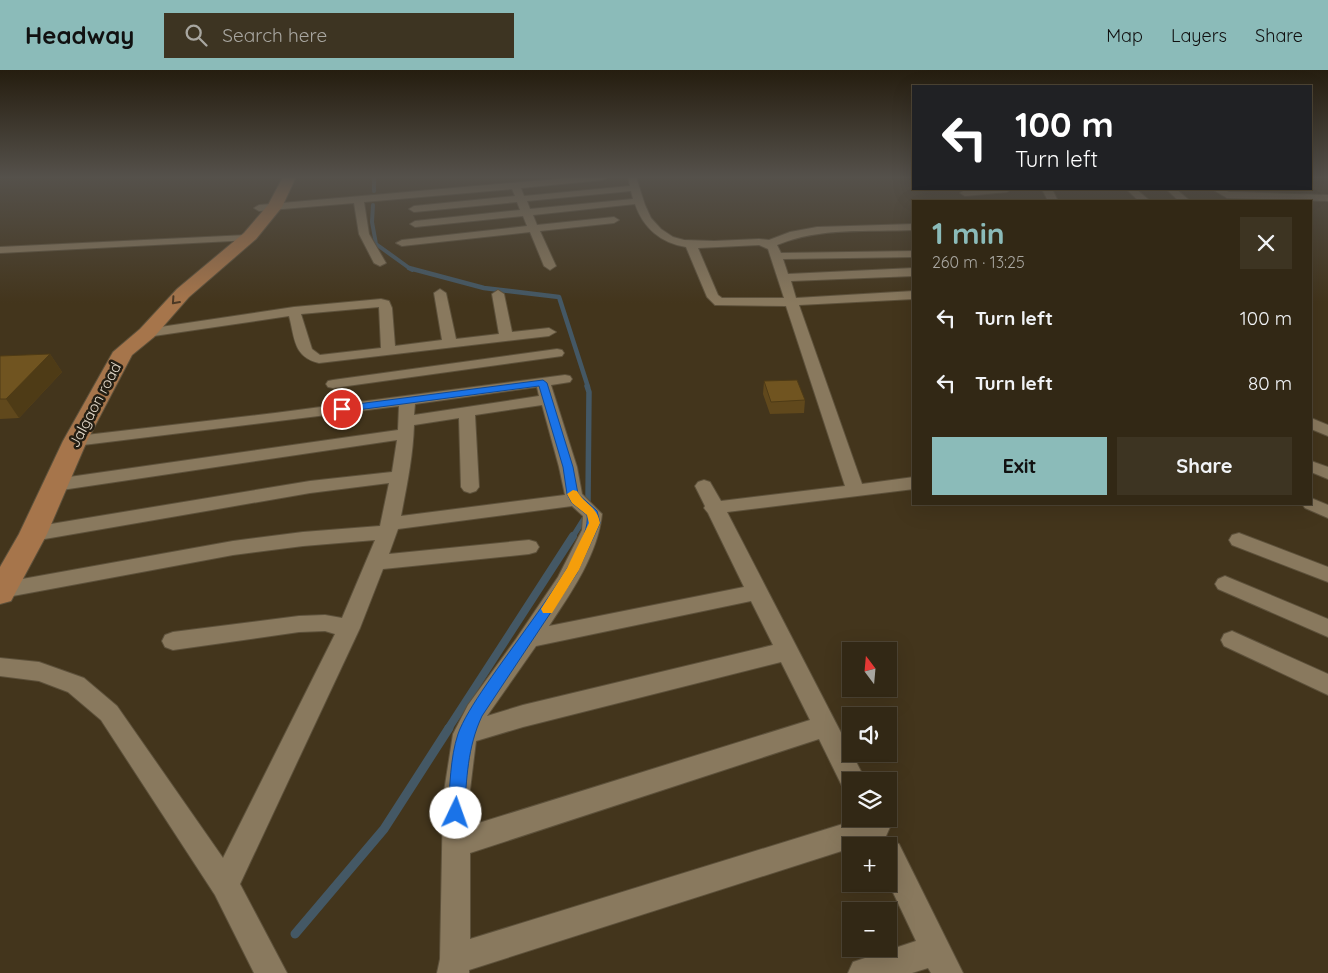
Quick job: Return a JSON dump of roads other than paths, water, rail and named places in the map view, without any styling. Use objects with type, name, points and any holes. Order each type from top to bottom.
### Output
[{"type":"highway","points":[[124,352],[147,333],[183,293],[256,219]]},
{"type":"highway","name":"Jalgaon road","points":[[1,592],[33,534],[75,441],[124,352],[119,341],[171,287],[239,238]]},
{"type":"street","points":[[362,219],[364,234],[380,263]]},
{"type":"street","points":[[415,224],[464,219]]},
{"type":"street","points":[[530,219],[550,266]]},
{"type":"street","points":[[646,219],[656,230],[672,240],[691,245],[753,242],[773,250],[912,254]]},
{"type":"street","points":[[402,243],[614,220]]},
{"type":"street","points":[[773,250],[794,234],[817,230],[912,227]]},
{"type":"street","points":[[0,250],[239,238]]},
{"type":"street","points":[[882,239],[912,238]]},
{"type":"street","points":[[691,245],[716,300],[724,302],[790,302],[912,296]]},
{"type":"street","points":[[773,250],[855,490]]},
{"type":"street","points":[[783,278],[912,272]]},
{"type":"street","points":[[440,293],[450,344]]},
{"type":"street","points":[[498,294],[506,337]]},
{"type":"street","points":[[147,333],[294,312],[376,303],[384,304],[388,351]]},
{"type":"street","points":[[294,312],[304,351],[310,356],[328,358],[549,332]]},
{"type":"street","points":[[329,411],[334,377],[557,353]]},
{"type":"street","points":[[75,441],[137,436],[329,411],[406,418],[467,412],[552,387]]},
{"type":"street","points":[[55,485],[406,418],[552,387]]},
{"type":"street","points":[[552,387],[572,494],[576,500],[593,514],[594,523],[591,533],[572,570],[476,712],[466,734],[456,798],[454,966],[878,831]]},
{"type":"street","points":[[467,412],[470,487]]},
{"type":"street","points":[[225,885],[350,628],[377,562],[389,528],[401,476],[406,418]]},
{"type":"street","points":[[1312,423],[1328,430]]},
{"type":"street","points":[[1312,466],[1328,473]]},
{"type":"street","points":[[33,534],[310,487],[401,476]]},
{"type":"street","points":[[713,508],[912,483]]},
{"type":"street","points":[[704,486],[713,508],[848,772]]},
{"type":"street","points":[[1,592],[233,548],[389,528],[576,500]]},
{"type":"street","points":[[1312,504],[1328,512]]},
{"type":"street","points":[[1239,540],[1328,575]]},
{"type":"street","points":[[377,562],[529,547]]},
{"type":"street","points":[[1225,584],[1328,628]]},
{"type":"street","points":[[527,639],[757,592]]},
{"type":"street","points":[[173,641],[299,624],[325,623],[350,628]]},
{"type":"street","points":[[1232,640],[1328,685]]},
{"type":"street","points":[[466,734],[523,716],[788,651]]},
{"type":"street","points":[[0,667],[39,672],[76,686],[109,713],[225,885],[270,973]]},
{"type":"street","points":[[456,844],[825,726]]},
{"type":"street","points":[[864,973],[941,962],[897,871]]},
{"type":"waterway","points":[[372,219],[376,244],[409,268]]},
{"type":"waterway","points":[[409,268],[484,288],[559,297],[588,387]]},
{"type":"waterway","points":[[587,386],[589,392],[588,500]]},
{"type":"waterway","points":[[572,538],[587,514]]},
{"type":"waterway","points":[[448,729],[573,536]]},
{"type":"waterway","points":[[295,934],[384,829],[449,728]]}]
